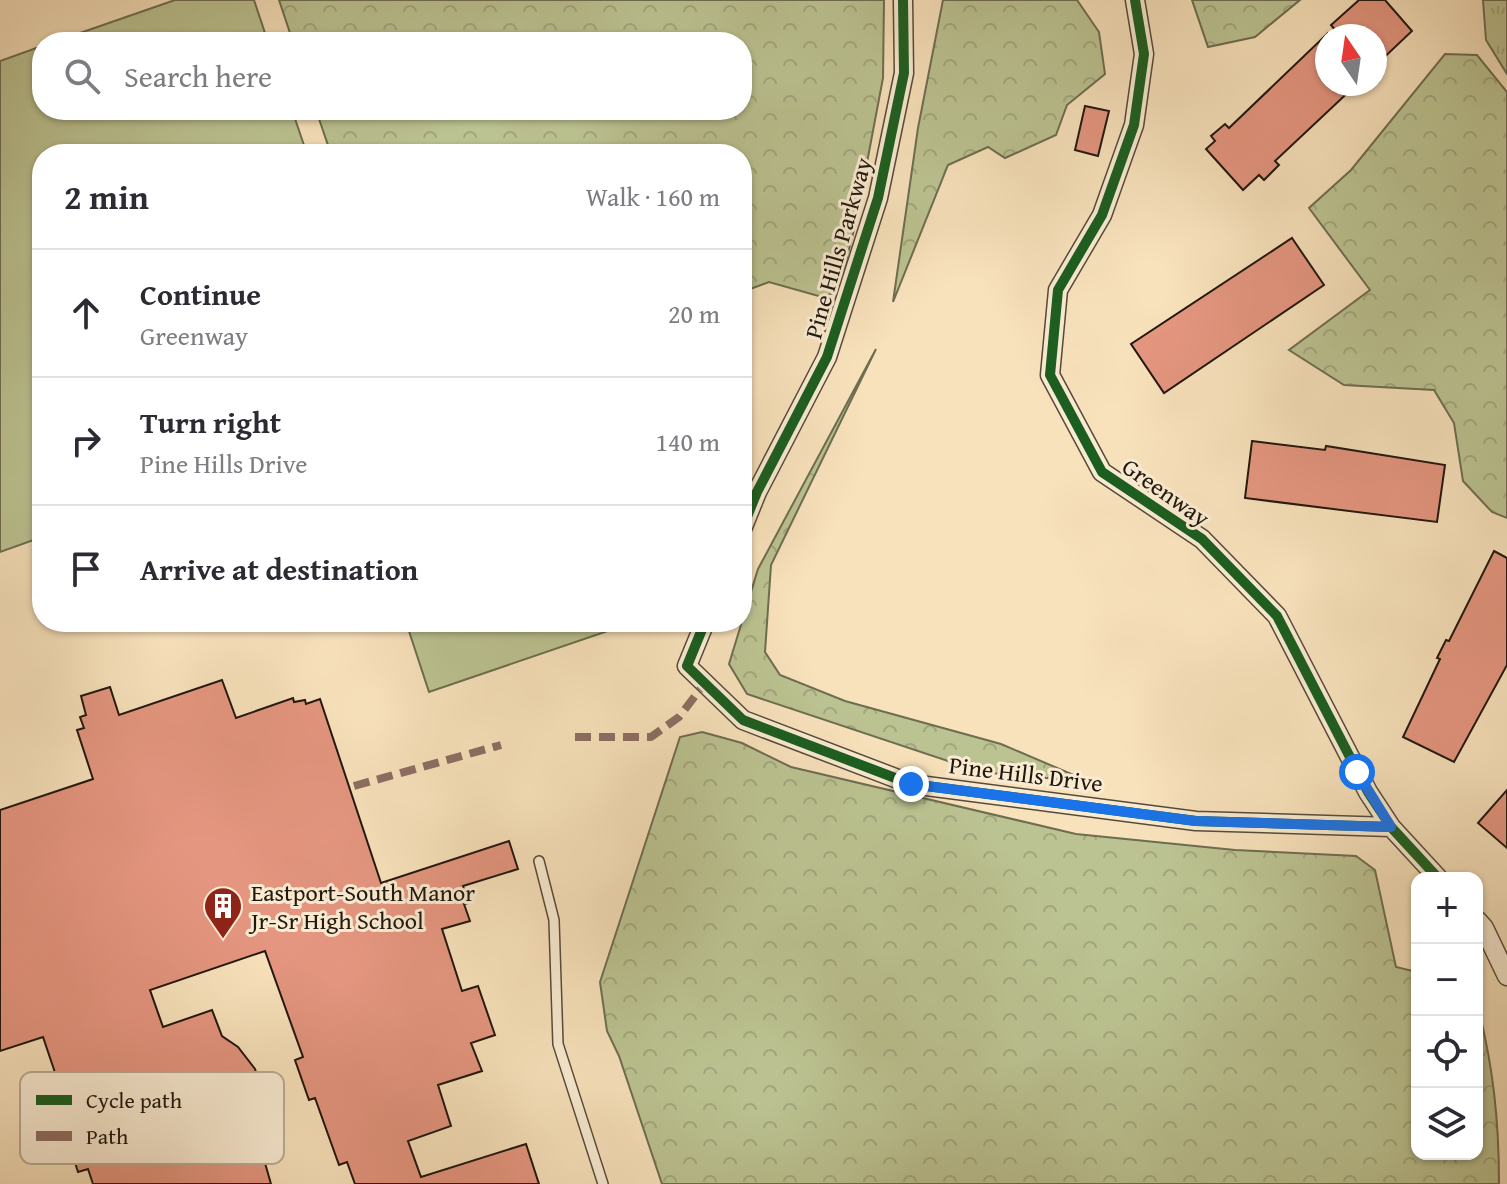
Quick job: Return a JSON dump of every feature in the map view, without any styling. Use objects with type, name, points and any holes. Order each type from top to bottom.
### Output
[{"type":"street","name":"Pine Hills Parkway","points":[[752,504],[827,357],[878,198],[904,73],[903,0]]},
{"type":"street","name":"Greenway","points":[[1135,0],[1144,54],[1134,125],[1102,215],[1058,290],[1050,375],[1102,472],[1202,539],[1277,616],[1368,792],[1391,827],[1432,872]]},
{"type":"street","name":"Pine Hills Drive","points":[[701,632],[687,666],[743,720],[911,784],[1196,821],[1391,827]]},
{"type":"street","points":[[1483,927],[1507,976]]},
{"type":"lane","points":[[539,861],[554,920],[558,1044],[603,1184]]},
{"type":"green space","points":[[175,0],[254,0],[265,32],[83,32]]},
{"type":"green space","points":[[279,0],[884,0],[883,78],[855,226],[838,292],[822,297],[769,282],[752,288],[752,144],[328,144],[319,120],[752,120],[752,32],[290,32]]},
{"type":"green space","points":[[943,0],[1077,0],[1099,32],[1105,74],[1067,105],[1056,135],[1005,158],[988,147],[948,165],[893,302],[918,128]]},
{"type":"green space","points":[[1192,0],[1300,0],[1255,37],[1208,47]]},
{"type":"green space","points":[[1483,0],[1507,0],[1507,74],[1486,40]]},
{"type":"green space","points":[[32,50],[32,120],[295,120],[304,144],[32,144],[32,541],[0,552],[0,61]]},
{"type":"green space","points":[[1445,54],[1477,55],[1507,92],[1507,518],[1492,512],[1463,481],[1454,423],[1434,390],[1344,385],[1289,350],[1370,290],[1309,208],[1351,170]]},
{"type":"green space","points":[[876,349],[771,565],[765,652],[780,675],[845,701],[1001,744],[1090,782],[981,772],[747,694],[729,664],[739,632],[752,632],[752,589],[758,569]]},
{"type":"green space","points":[[409,632],[605,632],[429,692]]},
{"type":"green space","points":[[702,732],[742,743],[791,767],[1076,834],[1235,850],[1356,856],[1375,870],[1396,967],[1411,971],[1411,1160],[1483,1160],[1483,1030],[1494,1092],[1499,1184],[662,1184],[619,1056],[607,1031],[600,982],[680,737]]},
{"type":"building","points":[[1359,0],[1385,0],[1412,31],[1387,55],[1387,24],[1332,24]]},
{"type":"building","points":[[1315,46],[1315,96],[1344,96],[1275,161],[1279,165],[1264,180],[1259,175],[1243,190],[1206,149],[1215,141],[1211,136],[1225,124],[1229,128]]},
{"type":"building","points":[[1085,106],[1109,111],[1098,156],[1075,150]]},
{"type":"building","points":[[1292,238],[1324,285],[1164,393],[1131,344]]},
{"type":"building","points":[[1252,441],[1325,450],[1326,446],[1445,465],[1437,522],[1245,498]]},
{"type":"building","points":[[1494,551],[1507,558],[1507,665],[1454,762],[1403,737],[1440,659],[1437,658],[1446,640],[1449,641]]},
{"type":"building","name":"Eastport-South Manor Jr-Sr High School","points":[[222,680],[236,718],[293,698],[294,702],[305,700],[306,704],[320,699],[381,883],[509,841],[518,869],[463,886],[468,903],[464,904],[470,921],[442,929],[462,991],[478,986],[495,1035],[471,1043],[482,1071],[438,1085],[451,1126],[408,1141],[421,1177],[526,1144],[539,1184],[355,1184],[347,1162],[339,1165],[315,1098],[309,1100],[295,1060],[303,1057],[265,951],[150,990],[163,1027],[212,1010],[222,1036],[238,1047],[256,1072],[55,1072],[43,1037],[0,1051],[0,810],[93,779],[77,730],[84,728],[80,717],[86,715],[81,696],[110,687],[119,715]]},
{"type":"building","points":[[1507,790],[1507,848],[1478,823]]},
{"type":"building","name":"Eastport-South Manor Jr-Sr High School","points":[[75,1164],[265,1164],[271,1184],[93,1184],[88,1169],[78,1172]]},
{"type":"marked path","points":[[575,737],[651,737],[679,717],[705,683]]},
{"type":"marked path","points":[[354,786],[501,745]]},
{"type":"cycle path","points":[[752,504],[827,357],[878,198],[904,73],[903,0]]},
{"type":"cycle path","points":[[1135,0],[1144,54],[1134,125],[1102,215],[1058,290],[1050,375],[1102,472],[1202,539],[1277,616],[1368,792],[1391,827],[1432,872]]},
{"type":"cycle path","points":[[701,632],[687,666],[743,720],[911,784],[1196,821],[1391,827]]},
{"type":"place","name":"Eastport-South Manor Jr-Sr High School","points":[[223,940]]},
{"type":"route","points":[[911,784],[1196,821],[1391,827],[1357,772]]}]
